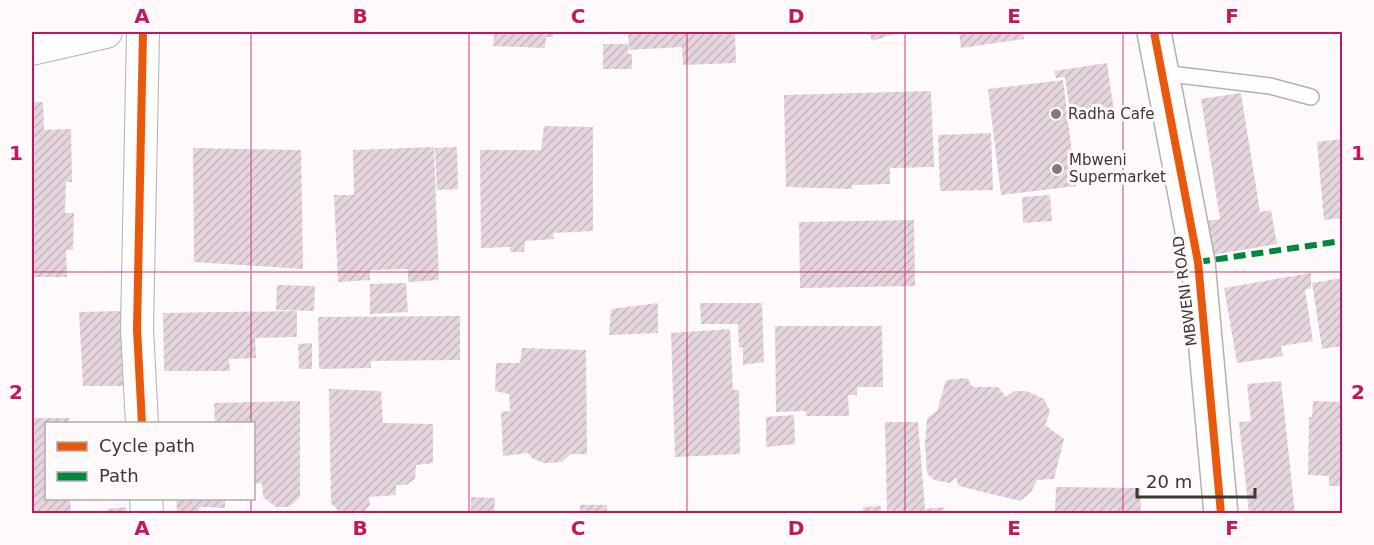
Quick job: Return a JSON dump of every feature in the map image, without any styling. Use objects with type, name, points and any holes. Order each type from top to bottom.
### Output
[{"type":"street","points":[[32,49],[106,32]]},
{"type":"street","points":[[142,422],[137,329],[143,32]]},
{"type":"street","name":"MBWENI ROAD","points":[[1154,32],[1197,262],[1221,513]]},
{"type":"lane","points":[[1161,72],[1270,86],[1311,97]]},
{"type":"building","points":[[482,32],[553,32],[553,37],[546,37],[545,48],[493,46],[494,35],[482,34]]},
{"type":"building","points":[[628,32],[735,32],[736,63],[683,65],[682,47],[629,50]]},
{"type":"building","points":[[869,32],[901,32],[872,41]]},
{"type":"building","points":[[959,32],[1023,32],[1024,39],[961,48]]},
{"type":"building","points":[[603,44],[628,44],[628,54],[632,54],[632,69],[603,69]]},
{"type":"building","points":[[1107,63],[1114,112],[1071,118],[1065,77],[1056,78],[1054,71]]},
{"type":"building","points":[[1063,80],[1076,186],[1001,195],[988,89]]},
{"type":"building","points":[[931,91],[934,167],[890,168],[890,184],[852,185],[852,189],[786,187],[784,95]]},
{"type":"building","points":[[1241,93],[1260,212],[1271,210],[1277,244],[1207,256],[1201,222],[1220,219],[1201,99]]},
{"type":"building","points":[[32,102],[43,102],[44,130],[71,129],[72,182],[66,182],[65,213],[74,213],[73,250],[66,250],[67,277],[32,277]]},
{"type":"building","points":[[544,126],[593,127],[593,231],[553,233],[554,239],[525,241],[524,252],[510,252],[510,247],[481,248],[480,150],[541,150]]},
{"type":"building","points":[[991,133],[993,190],[940,191],[938,135]]},
{"type":"building","points":[[1342,139],[1342,218],[1324,220],[1317,142]]},
{"type":"building","points":[[434,147],[439,280],[408,282],[408,269],[370,270],[370,280],[338,282],[334,195],[354,195],[353,150]]},
{"type":"building","points":[[457,147],[458,189],[437,190],[435,148]]},
{"type":"building","points":[[193,148],[301,150],[303,269],[194,262]]},
{"type":"building","points":[[1050,195],[1052,221],[1023,223],[1022,197]]},
{"type":"building","points":[[914,220],[915,286],[800,288],[799,222]]},
{"type":"building","points":[[1311,273],[1311,288],[1305,290],[1313,341],[1281,346],[1283,356],[1237,363],[1224,288]]},
{"type":"building","points":[[1342,278],[1342,346],[1322,349],[1312,283]]},
{"type":"building","points":[[406,283],[408,312],[370,314],[370,284]]},
{"type":"building","points":[[277,285],[315,286],[314,311],[276,310]]},
{"type":"building","points":[[658,303],[658,333],[609,335],[611,309]]},
{"type":"building","points":[[700,303],[762,303],[764,362],[743,365],[743,347],[739,348],[738,324],[701,324]]},
{"type":"building","points":[[121,311],[123,386],[83,386],[79,312]]},
{"type":"building","points":[[297,311],[297,337],[255,338],[256,358],[229,359],[230,371],[164,371],[163,313]]},
{"type":"building","points":[[460,316],[460,360],[371,361],[371,368],[319,369],[318,317]]},
{"type":"building","points":[[775,326],[882,326],[883,387],[857,387],[857,395],[848,395],[849,416],[806,416],[806,411],[776,412]]},
{"type":"building","points":[[730,329],[733,390],[739,390],[740,454],[675,457],[671,333]]},
{"type":"building","points":[[312,343],[312,369],[299,369],[298,344]]},
{"type":"building","points":[[522,348],[586,350],[587,454],[571,454],[562,462],[544,463],[532,458],[528,453],[503,456],[501,412],[510,411],[509,394],[495,391],[496,363],[520,363]]},
{"type":"building","points":[[967,378],[973,387],[998,387],[1006,397],[1014,391],[1026,391],[1044,399],[1050,411],[1045,425],[1064,439],[1054,479],[1037,480],[1031,492],[1020,501],[959,486],[956,478],[949,483],[934,480],[927,473],[925,444],[927,418],[937,411],[946,380]]},
{"type":"building","points":[[1281,381],[1295,514],[1249,514],[1239,422],[1251,421],[1247,384]]},
{"type":"building","points":[[329,389],[381,391],[383,423],[433,424],[433,463],[416,465],[415,479],[406,485],[396,485],[396,495],[369,497],[370,505],[361,514],[341,514],[331,503]]},
{"type":"building","points":[[300,401],[300,497],[289,507],[276,507],[263,497],[262,483],[255,484],[255,422],[215,422],[214,403]]},
{"type":"building","points":[[1313,401],[1342,402],[1342,486],[1329,486],[1329,476],[1308,475],[1309,417],[1312,417]]},
{"type":"building","points":[[794,415],[795,444],[766,447],[766,417]]},
{"type":"building","points":[[32,418],[69,418],[70,422],[45,422],[45,500],[70,500],[71,514],[32,514]]},
{"type":"building","points":[[885,422],[918,422],[925,509],[944,507],[945,514],[887,514]]},
{"type":"building","points":[[1056,487],[1140,488],[1141,514],[1033,514],[1055,511]]},
{"type":"building","points":[[471,497],[495,498],[494,514],[471,514]]},
{"type":"building","points":[[176,500],[225,500],[225,508],[200,507],[198,511],[177,511]]},
{"type":"building","points":[[580,505],[607,505],[607,514],[580,514]]},
{"type":"building","points":[[881,506],[881,514],[863,514],[863,507]]},
{"type":"building","points":[[126,507],[126,514],[108,514],[107,509]]},
{"type":"marked path","points":[[1198,262],[1342,241]]},
{"type":"cycle path","points":[[142,422],[137,329],[143,32]]},
{"type":"cycle path","points":[[1154,32],[1198,262],[1221,514]]},
{"type":"place","name":"Radha Cafe","points":[[1056,114]]},
{"type":"place","name":"Mbweni Supermarket","points":[[1057,169]]}]
